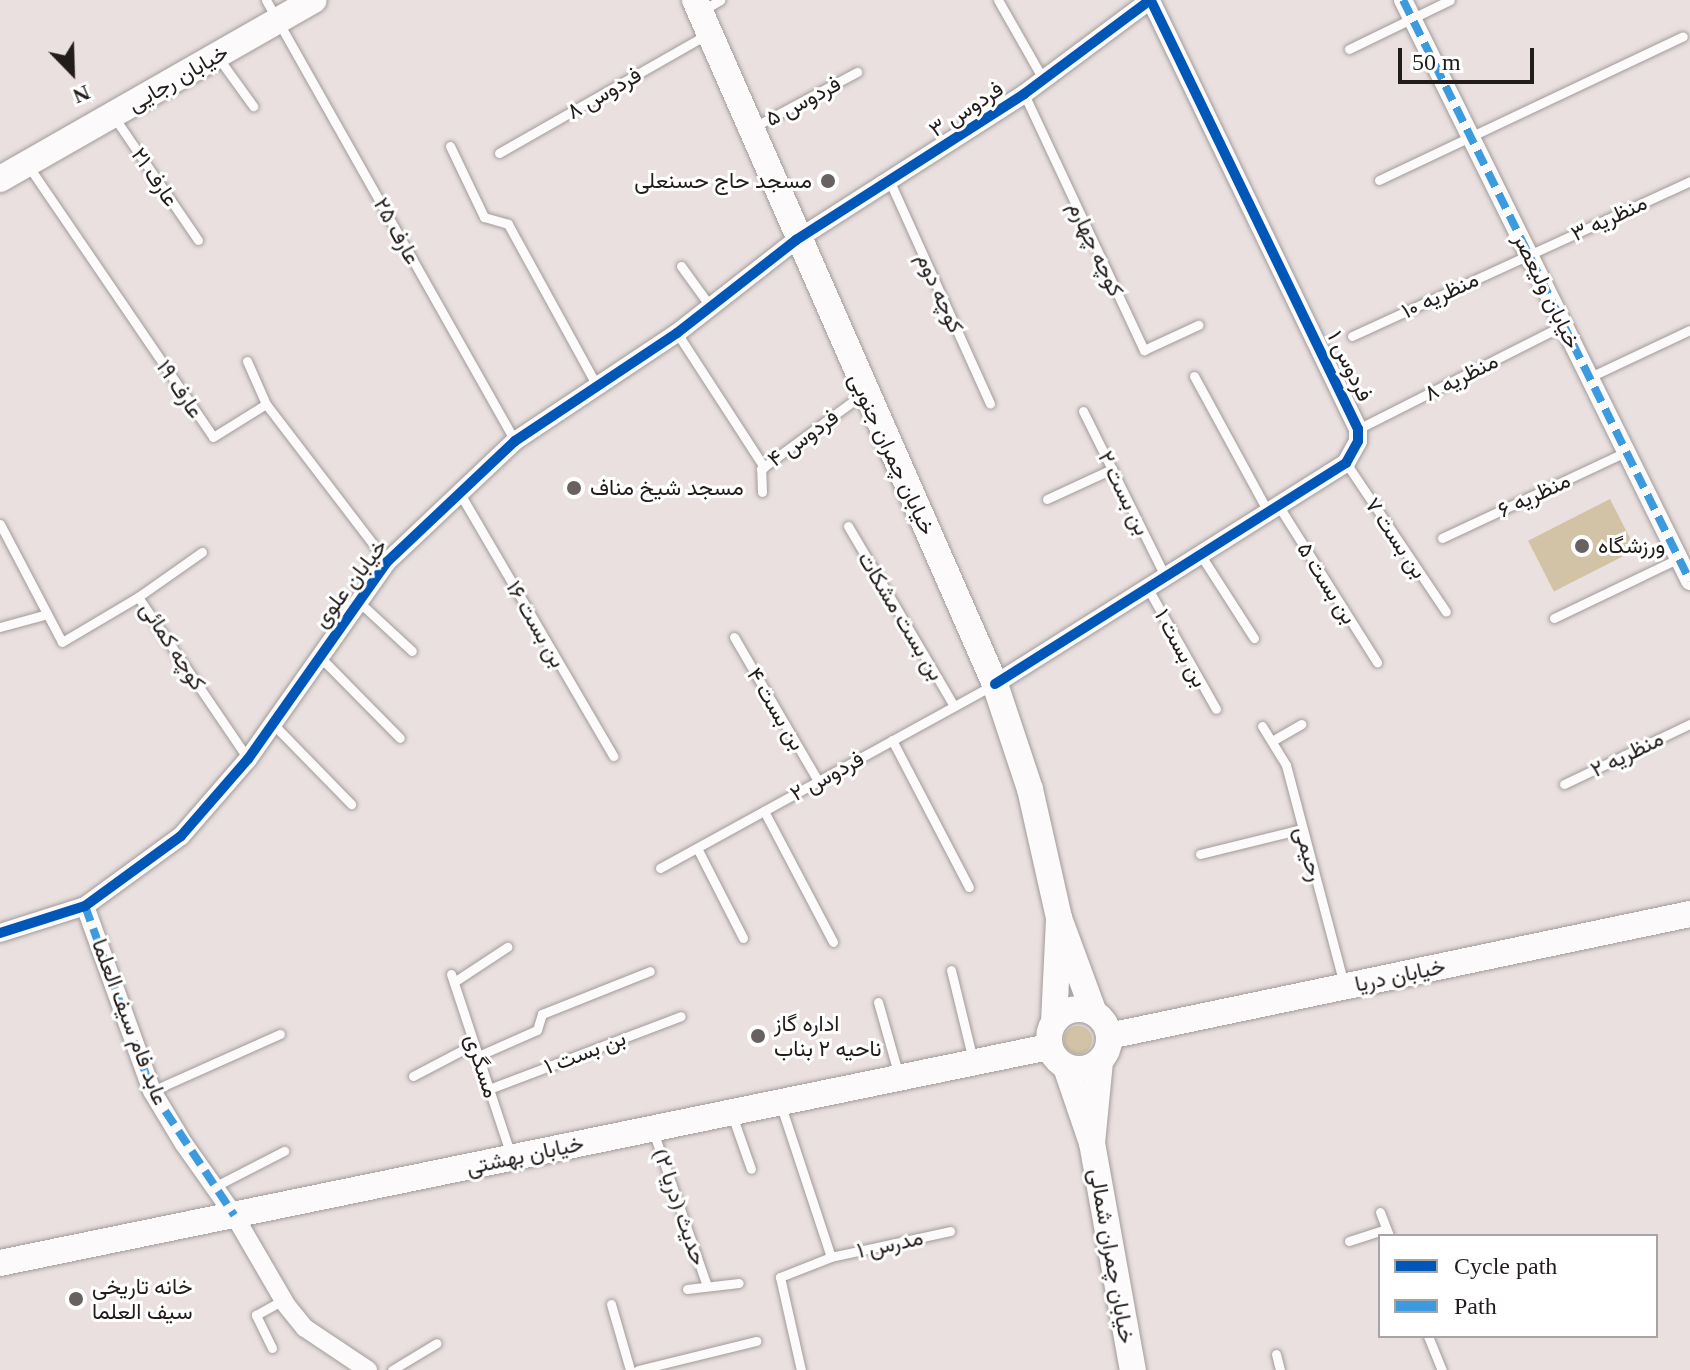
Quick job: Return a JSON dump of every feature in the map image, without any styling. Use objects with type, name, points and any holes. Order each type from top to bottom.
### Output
[{"type":"main road","name":"خیابان رجایی","points":[[9,170],[217,55],[272,10],[314,0]]},
{"type":"main road","name":"خیابان چمران جنوبی","points":[[706,11],[749,129],[796,240],[995,684],[1030,789],[1059,918],[1094,1013]]},
{"type":"main road","name":"خیابان دریا","points":[[1109,1036],[1690,914]]},
{"type":"main road","name":"خیابان چمران جنوبی","points":[[1056,1045],[1059,918]]},
{"type":"main road","points":[[1075,1009],[1094,1013],[1109,1036],[1100,1061],[1083,1069],[1056,1045],[1075,1009]]},
{"type":"main road","name":"خیابان بهشتی","points":[[0,1263],[1056,1045]]},
{"type":"main road","name":"خیابان چمران شمالی","points":[[1056,1045],[1092,1143],[1133,1370]]},
{"type":"main road","name":"خیابان چمران شمالی","points":[[1092,1143],[1100,1061]]},
{"type":"street","name":"فردوس ۳","points":[[796,240],[1024,94],[1131,6],[1151,0]]},
{"type":"street","name":"فردوس ۱","points":[[1151,0],[1358,429],[1358,441],[1346,463]]},
{"type":"street","name":"خیابان ولیعصر","points":[[1403,0],[1690,581]]},
{"type":"street","name":"خیابان علوی","points":[[0,933],[85,906],[181,836],[248,759],[271,721],[387,562],[459,492],[515,441],[677,333],[796,240]]},
{"type":"street","points":[[995,684],[1346,463]]},
{"type":"street","name":"عابد فام سیف العلما","points":[[85,906],[152,1091],[234,1215],[283,1300],[305,1328],[368,1370]]},
{"type":"lane","points":[[998,0],[1043,79]]},
{"type":"lane","points":[[1349,49],[1450,0]]},
{"type":"lane","name":"عارف ۲۵","points":[[272,10],[515,441]]},
{"type":"lane","name":"فردوس ۸","points":[[499,153],[706,11]]},
{"type":"lane","points":[[1379,180],[1683,36]]},
{"type":"lane","points":[[217,55],[253,106]]},
{"type":"lane","name":"فردوس ۵","points":[[749,129],[857,72]]},
{"type":"lane","name":"کوچه چهارم","points":[[1024,94],[1144,350],[1198,325]]},
{"type":"lane","name":"عارف ۲۱","points":[[113,115],[198,240]]},
{"type":"lane","points":[[450,146],[484,217],[508,224],[597,386]]},
{"type":"lane","name":"عارف ۱۹","points":[[9,170],[213,437],[266,404]]},
{"type":"lane","name":"منظریه ۳","points":[[1529,255],[1690,181]]},
{"type":"lane","name":"کوچه دوم","points":[[890,182],[990,403]]},
{"type":"lane","name":"منظریه ۱۰","points":[[1352,336],[1529,255]]},
{"type":"lane","points":[[681,266],[710,306]]},
{"type":"lane","name":"منظریه ۸","points":[[1358,429],[1564,325]]},
{"type":"lane","points":[[1590,377],[1690,330]]},
{"type":"lane","points":[[677,333],[764,467]]},
{"type":"lane","points":[[247,361],[266,404],[387,562]]},
{"type":"lane","points":[[1194,376],[1273,508]]},
{"type":"lane","name":"فردوس ۴","points":[[762,492],[764,467],[864,393]]},
{"type":"lane","name":"بن بست ۲","points":[[1083,411],[1165,576]]},
{"type":"lane","name":"منظریه ۶","points":[[1442,538],[1626,452]]},
{"type":"lane","name":"بن بست ۷","points":[[1346,463],[1446,612]]},
{"type":"lane","points":[[1047,499],[1112,469]]},
{"type":"lane","name":"بن بست ۱۶","points":[[459,492],[613,756]]},
{"type":"lane","name":"بن بست ۵","points":[[1273,508],[1377,662]]},
{"type":"lane","points":[[0,524],[44,615],[62,642],[138,597]]},
{"type":"lane","name":"بن بست مشکات","points":[[848,526],[954,706]]},
{"type":"lane","name":"کوچه کمائی","points":[[202,552],[138,597],[248,759]]},
{"type":"lane","points":[[1200,554],[1254,638]]},
{"type":"lane","points":[[1554,618],[1679,558]]},
{"type":"lane","name":"بن بست ۱","points":[[1147,587],[1216,709]]},
{"type":"lane","points":[[359,602],[412,651]]},
{"type":"lane","points":[[0,627],[44,615]]},
{"type":"lane","name":"بن بست ۴","points":[[734,637],[818,781]]},
{"type":"lane","points":[[319,656],[400,738]]},
{"type":"lane","name":"فردوس ۲","points":[[660,868],[995,684]]},
{"type":"lane","points":[[271,721],[351,804]]},
{"type":"lane","points":[[1272,741],[1301,724]]},
{"type":"lane","name":"منظریه ۲","points":[[1564,784],[1690,724]]},
{"type":"lane","name":"رحیمی","points":[[1262,726],[1286,765],[1345,987]]},
{"type":"lane","points":[[892,740],[969,887]]},
{"type":"lane","points":[[764,811],[833,942]]},
{"type":"lane","points":[[1200,854],[1302,829]]},
{"type":"lane","points":[[697,848],[743,938]]},
{"type":"lane","name":"مسگری","points":[[507,947],[453,978],[512,1158]]},
{"type":"lane","points":[[951,970],[974,1062]]},
{"type":"lane","points":[[478,1056],[537,1030],[542,1014],[650,971]]},
{"type":"lane","points":[[878,1002],[900,1078]]},
{"type":"lane","name":"بن بست ۱","points":[[489,1089],[681,1016]]},
{"type":"lane","points":[[152,1091],[280,1034]]},
{"type":"lane","points":[[413,1076],[474,1044]]},
{"type":"lane","points":[[780,1102],[831,1257]]},
{"type":"lane","points":[[731,1112],[751,1169]]},
{"type":"lane","name":"حدیث (دریا ۲)","points":[[652,1129],[707,1286]]},
{"type":"lane","points":[[214,1187],[284,1151]]},
{"type":"lane","points":[[1380,1212],[1388,1233]]},
{"type":"lane","name":"مدرس ۱","points":[[801,1370],[780,1277],[831,1257],[950,1231]]},
{"type":"lane","points":[[1349,1241],[1378,1235]]},
{"type":"lane","points":[[687,1289],[739,1283]]},
{"type":"lane","points":[[272,1348],[256,1315],[283,1300]]},
{"type":"lane","points":[[611,1304],[630,1370]]},
{"type":"lane","points":[[1429,1338],[1442,1370]]},
{"type":"lane","points":[[638,1370],[756,1341]]},
{"type":"lane","points":[[392,1370],[437,1343]]},
{"type":"lane","points":[[1276,1354],[1278,1370]]},
{"type":"shaded area","name":"ورزشگاه","points":[[1610,499],[1636,550],[1554,592],[1528,541]]},
{"type":"shaded area","points":[[1078,1026],[1088,1030],[1092,1040],[1088,1050],[1078,1054],[1068,1050],[1064,1040],[1068,1030]]},
{"type":"marked path","points":[[1403,0],[1690,581]]},
{"type":"marked path","points":[[85,906],[152,1091],[234,1215]]},
{"type":"cycle path","points":[[0,933],[85,906],[181,836],[248,759],[387,562],[515,441],[677,333],[796,240],[1024,94],[1150,0]]},
{"type":"cycle path","points":[[995,684],[1346,463],[1358,441],[1358,429],[1151,0]]},
{"type":"place","name":"مسجد حاج حسنعلی","points":[[828,181]]},
{"type":"place","name":"مسجد شیخ مناف","points":[[574,488]]},
{"type":"place","name":"ورزشگاه","points":[[1582,546]]},
{"type":"place","name":"اداره گاز ناحیه ۲ بناب","points":[[758,1036]]},
{"type":"place","name":"خانه تاریخی سیف العلما","points":[[76,1299]]}]
